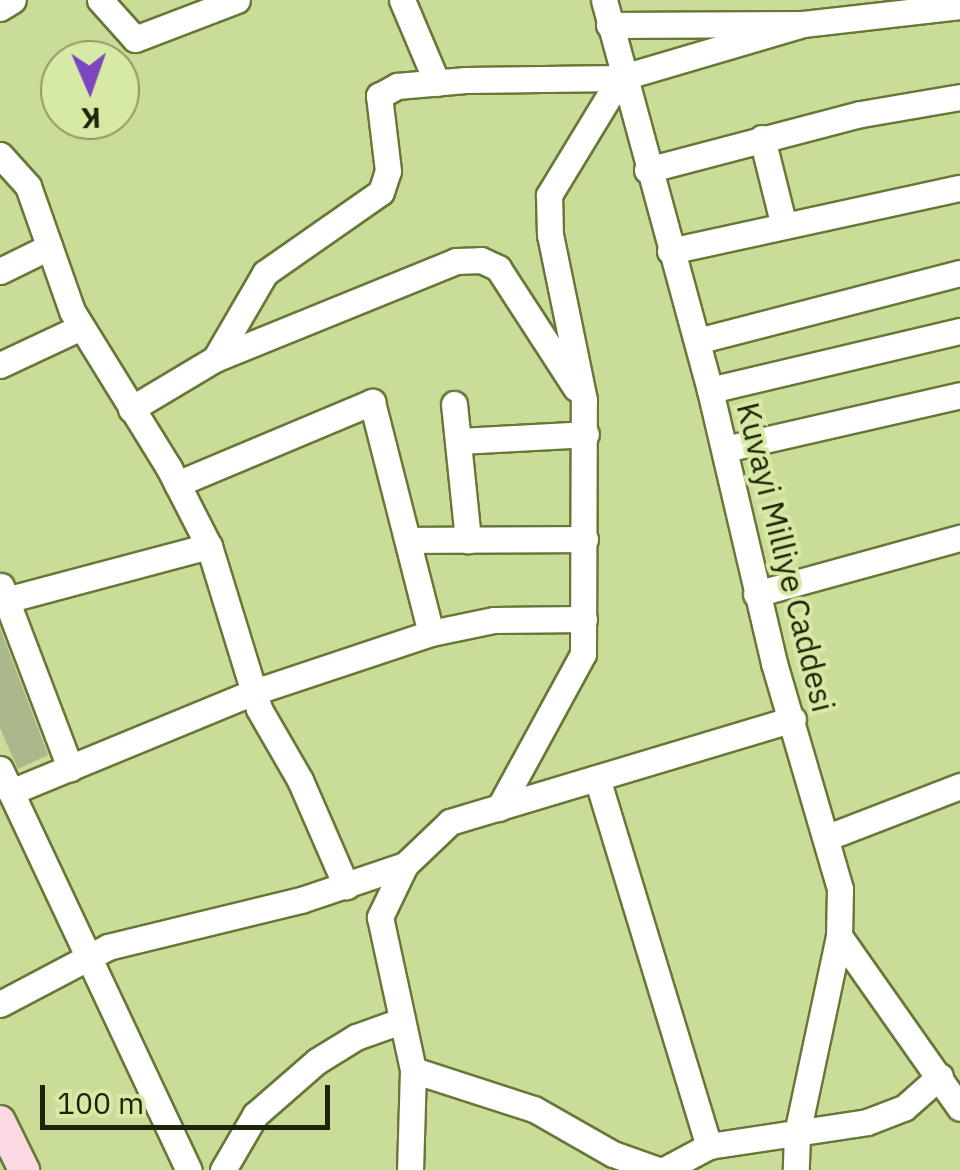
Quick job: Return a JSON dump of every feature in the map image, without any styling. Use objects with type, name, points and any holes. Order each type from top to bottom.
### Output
[{"type":"main road","points":[[0,1122],[24,1170]]},
{"type":"street","points":[[0,8],[13,0]]},
{"type":"street","points":[[100,0],[134,39],[237,0]]},
{"type":"street","points":[[402,0],[437,83]]},
{"type":"street","points":[[215,359],[265,272],[380,192],[388,172],[379,96],[397,86],[620,78],[803,24],[960,6]]},
{"type":"street","points":[[607,12],[803,24]]},
{"type":"street","name":"Kuvayi Milliye Caddesi","points":[[607,12],[620,78],[710,390],[756,594],[840,890],[839,936],[798,1134],[796,1170]]},
{"type":"street","points":[[499,808],[583,654],[584,400],[550,235],[549,195],[620,78]]},
{"type":"street","points":[[647,170],[762,138],[960,97]]},
{"type":"street","points":[[762,138],[782,222]]},
{"type":"street","points":[[0,156],[28,186],[80,327],[177,484],[208,546],[254,692],[346,886]]},
{"type":"street","points":[[670,251],[782,222],[960,188]]},
{"type":"street","points":[[0,271],[48,247]]},
{"type":"street","points":[[131,409],[215,359],[353,298],[456,261],[482,260],[498,268],[584,400]]},
{"type":"street","points":[[696,341],[960,274]]},
{"type":"street","points":[[0,365],[80,327]]},
{"type":"street","points":[[710,390],[960,330]]},
{"type":"street","points":[[725,449],[960,395]]},
{"type":"street","points":[[177,484],[372,402],[431,633]]},
{"type":"street","points":[[454,404],[468,540]]},
{"type":"street","points":[[458,441],[586,434]]},
{"type":"street","points":[[756,594],[960,538]]},
{"type":"street","points":[[408,540],[585,539]]},
{"type":"street","points":[[70,768],[3,592],[208,546]]},
{"type":"street","points":[[189,1170],[5,781],[70,768],[254,692],[431,633],[494,620],[584,620]]},
{"type":"street","points":[[410,1170],[413,1070],[380,917],[405,865],[450,822],[793,720]]},
{"type":"street","points":[[598,778],[709,1146]]},
{"type":"street","points":[[828,837],[960,786]]},
{"type":"street","points":[[0,1004],[87,959],[164,930],[346,886],[405,865]]},
{"type":"street","points":[[839,936],[960,1108]]},
{"type":"street","points":[[223,1170],[255,1115],[317,1061],[356,1037],[401,1021]]},
{"type":"street","points":[[413,1070],[534,1109],[613,1154],[661,1170],[709,1146],[798,1134],[904,1108],[940,1076]]},
{"type":"green space","points":[[0,628],[48,755],[18,769],[0,728]]}]
